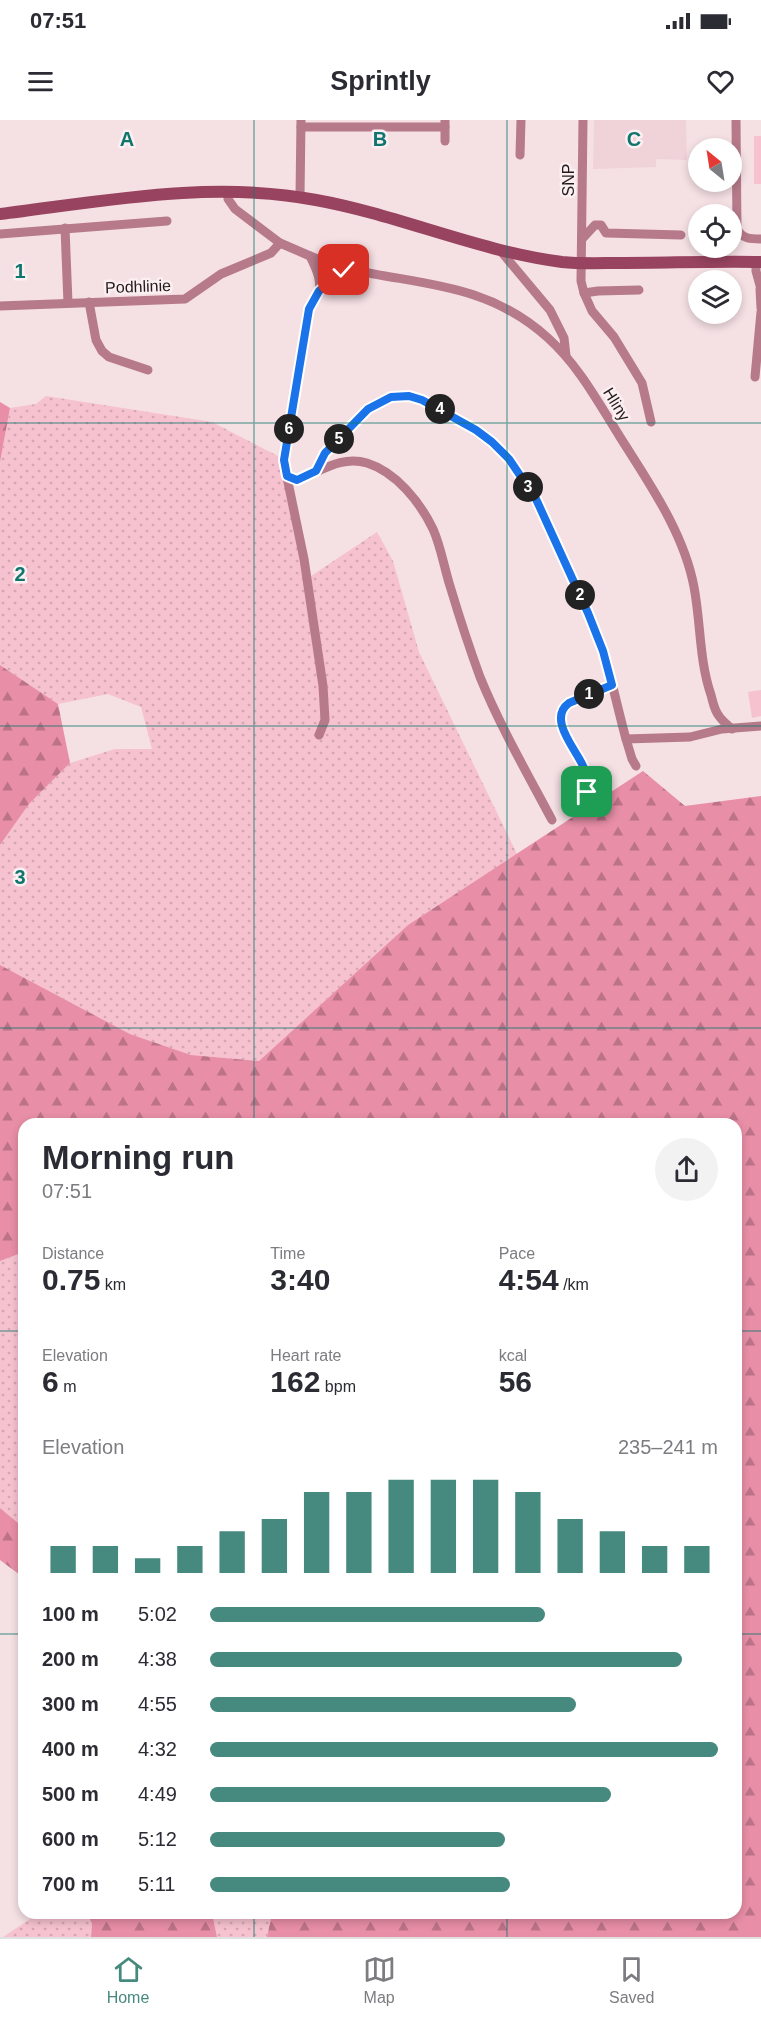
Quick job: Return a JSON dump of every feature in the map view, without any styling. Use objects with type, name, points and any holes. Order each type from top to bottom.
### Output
[{"type":"main road","points":[[0,214],[145,196],[228,191],[300,197],[360,210],[499,249],[562,262],[759,262]]},
{"type":"street","points":[[520,155],[521,120]]},
{"type":"street","name":"SNP","points":[[580,263],[583,120]]},
{"type":"street","points":[[736,120],[737,229],[740,235],[748,239],[761,239]]},
{"type":"street","points":[[300,197],[301,124],[445,123],[445,141]]},
{"type":"street","name":"Hliny","points":[[228,191],[228,200],[235,209],[280,243],[310,256],[351,268],[474,295],[529,322],[566,356],[582,376],[655,493],[674,531],[694,588],[701,657],[707,686],[718,715],[732,729]]},
{"type":"street","points":[[0,234],[167,221]]},
{"type":"street","points":[[582,239],[595,225],[601,225],[606,233],[681,235]]},
{"type":"street","points":[[65,228],[68,303]]},
{"type":"street","name":"Podhlinie","points":[[0,306],[185,299],[221,274],[272,253],[280,243]]},
{"type":"street","points":[[499,249],[550,310],[564,338],[566,356]]},
{"type":"street","points":[[310,256],[317,272],[319,291]]},
{"type":"street","points":[[755,377],[761,310],[759,262]]},
{"type":"street","name":"Hliny","points":[[580,263],[580,281],[592,311],[614,337],[642,382],[651,422]]},
{"type":"street","points":[[319,735],[325,720],[323,686],[304,559],[284,460],[311,303],[319,291],[337,274],[351,268]]},
{"type":"street","points":[[584,293],[639,290]]},
{"type":"street","name":"Podhlinie","points":[[89,302],[96,340],[102,351],[109,357],[148,370]]},
{"type":"street","points":[[316,471],[325,453],[368,409],[391,397],[409,396],[422,400],[484,436],[516,468],[536,499],[603,651],[626,739],[636,766]]},
{"type":"street","points":[[287,476],[297,480],[342,463],[358,461],[368,463],[381,469],[395,480],[420,508],[437,540],[450,587],[484,686],[503,728],[552,820]]},
{"type":"street","points":[[587,792],[585,770],[562,727],[561,714],[563,708],[569,703],[612,685]]},
{"type":"street","points":[[626,739],[690,737],[761,726]]},
{"type":"shaded area","points":[[594,120],[686,120],[687,160],[656,159],[656,167],[593,169]]},
{"type":"shaded area","points":[[754,136],[761,136],[761,184],[754,184]]},
{"type":"shaded area","points":[[46,396],[212,422],[278,456],[308,578],[377,532],[393,561],[419,652],[517,854],[408,925],[259,1061],[191,1055],[130,1034],[0,965],[0,845],[29,804],[70,763],[115,749],[152,749],[141,707],[108,694],[58,704],[0,665],[0,462],[10,408],[36,404]]},
{"type":"shaded area","points":[[761,690],[761,716],[752,718],[748,692]]},
{"type":"shaded area","points":[[18,1254],[18,1523],[0,1508],[0,1261]]},
{"type":"shaded area","points":[[30,1919],[90,1919],[92,1924],[91,1937],[3,1937]]},
{"type":"shaded area","points":[[213,1919],[271,1919],[267,1937],[217,1937]]},
{"type":"green space","points":[[0,402],[10,408],[0,462]]},
{"type":"green space","points":[[0,665],[58,704],[70,763],[29,804],[0,845]]},
{"type":"green space","points":[[643,771],[685,806],[761,796],[761,1937],[267,1937],[271,1919],[742,1919],[742,1118],[18,1118],[18,1254],[0,1261],[0,965],[130,1034],[191,1055],[259,1061],[408,925]]},
{"type":"green space","points":[[0,1508],[18,1523],[18,1574],[0,1560]]},
{"type":"green space","points":[[90,1919],[213,1919],[217,1937],[91,1937],[92,1924]]},
{"type":"route","points":[[344,270],[319,291],[309,309],[284,460],[287,476],[297,480],[316,471],[325,453],[368,409],[380,401],[396,396],[409,396],[430,403],[476,430],[502,452],[516,468],[536,499],[588,613],[603,651],[612,685],[569,703],[563,708],[561,714],[562,727],[585,770],[587,792]]}]
